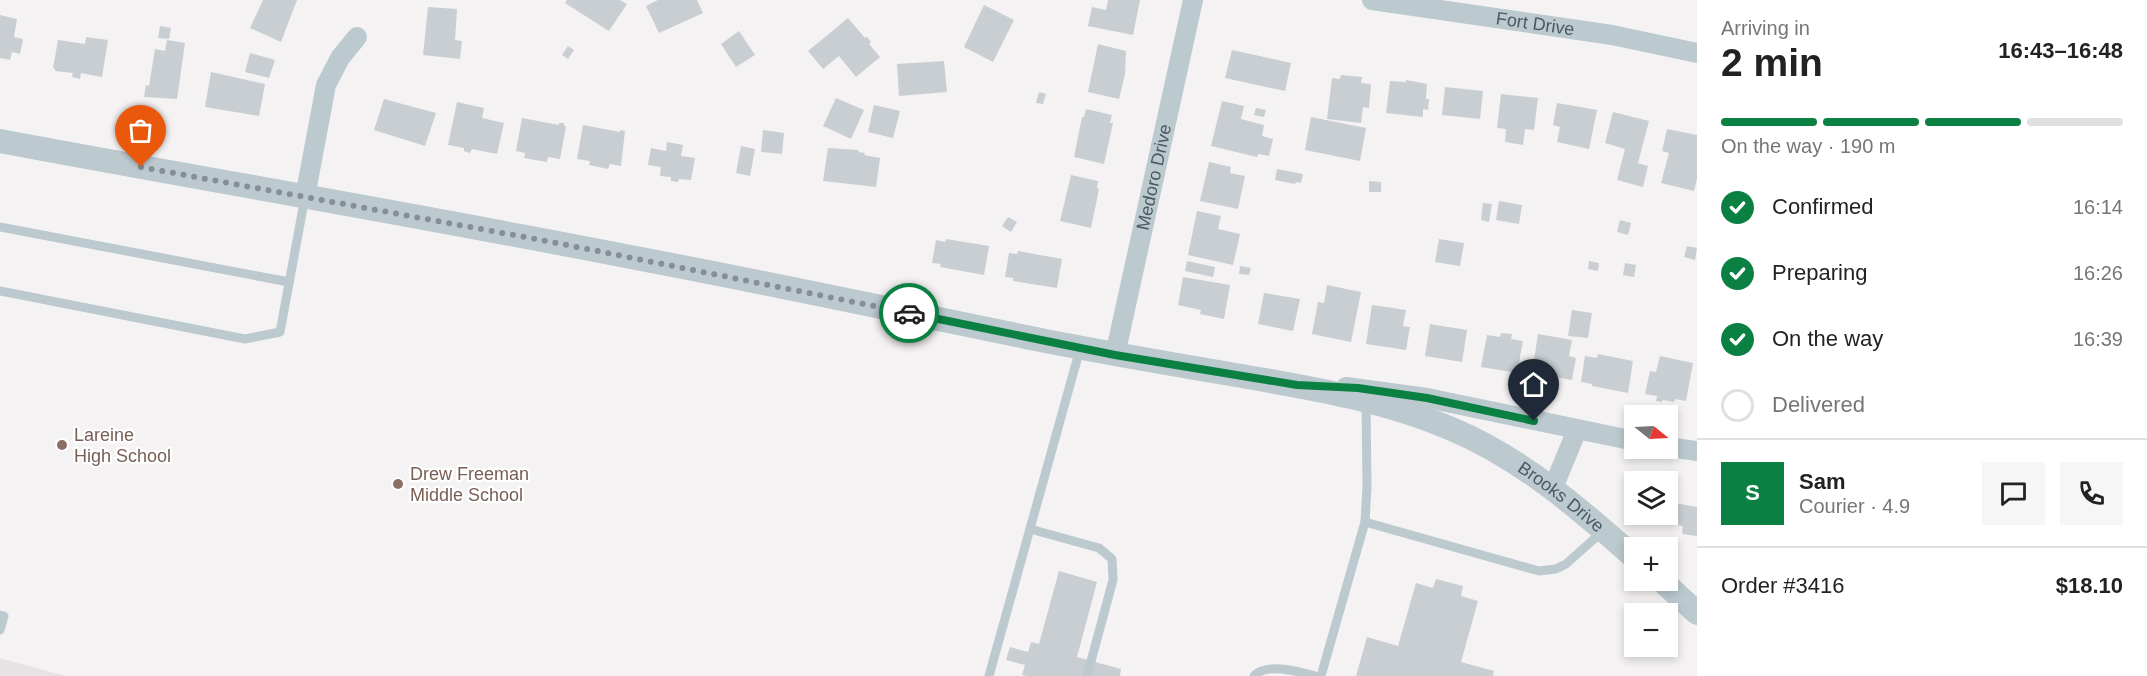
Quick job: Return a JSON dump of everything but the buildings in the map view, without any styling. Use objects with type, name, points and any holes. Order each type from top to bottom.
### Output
[{"type":"street","name":"Medoro Drive","points":[[1115,355],[1193,0]]},
{"type":"street","name":"Fort Drive","points":[[1372,0],[1612,35],[1697,53]]},
{"type":"street","points":[[305,197],[326,86],[340,58],[357,37]]},
{"type":"street","name":"Brooks Drive","points":[[0,141],[644,259],[1115,355],[1297,385],[1366,401],[1452,429],[1513,461],[1553,488],[1624,548]]},
{"type":"street","points":[[1297,385],[1358,388],[1427,398],[1624,439]]},
{"type":"street","points":[[1553,488],[1577,430]]},
{"type":"street","points":[[1678,448],[1697,451]]},
{"type":"street","points":[[1673,591],[1697,613]]},
{"type":"lane","points":[[0,291],[245,339],[280,332],[305,197]]},
{"type":"lane","points":[[0,227],[289,282]]},
{"type":"lane","points":[[990,676],[1080,348]]},
{"type":"lane","points":[[1321,676],[1365,522],[1366,401]]},
{"type":"lane","points":[[1365,522],[1539,571],[1556,569],[1566,564],[1604,531]]},
{"type":"lane","points":[[1030,529],[1099,548],[1112,559],[1113,580],[1087,676]]},
{"type":"lane","points":[[0,615],[4,616],[0,630]]},
{"type":"lane","points":[[1254,676],[1258,672],[1278,669],[1316,676]]},
{"type":"shaded area","points":[[0,658],[25,665],[66,676],[0,676]]},
{"type":"way so far","points":[[141,167],[460,224],[909,313]]},
{"type":"place","name":"Lareine High School","points":[[62,445]]},
{"type":"place","name":"Drew Freeman Middle School","points":[[398,484]]},
{"type":"route","points":[[909,313],[1115,355],[1297,385],[1358,388],[1427,398],[1534,421]]}]
